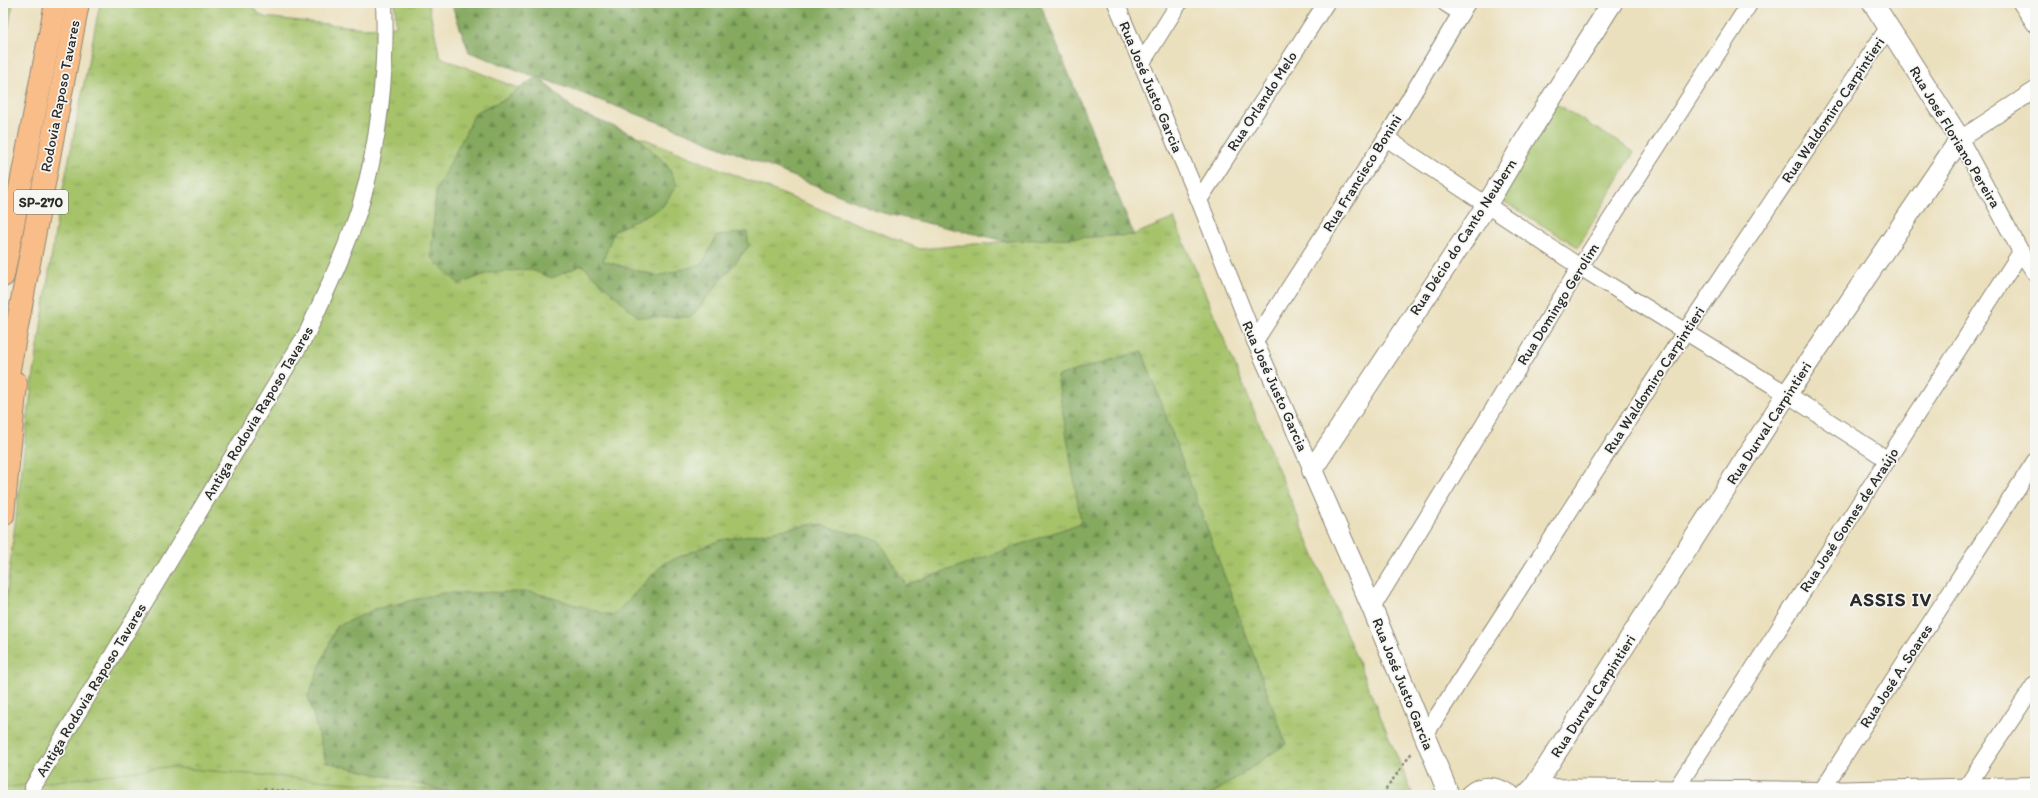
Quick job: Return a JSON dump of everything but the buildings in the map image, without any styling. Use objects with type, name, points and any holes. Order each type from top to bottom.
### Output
[{"type":"highway","name":"Rodovia Raposo Tavares","points":[[3,276],[56,3]]},
{"type":"highway","name":"Rodovia Raposo Tavares","points":[[3,401],[78,3]]},
{"type":"highway","points":[[3,515],[15,398],[17,328]]},
{"type":"street","name":"Antiga Rodovia Raposo Tavares","points":[[33,786],[308,333],[333,277],[359,209],[374,148],[382,81],[384,3]]},
{"type":"street","name":"Rua José Justo Garcia","points":[[1116,3],[1199,200],[1255,341],[1372,608],[1449,795]]},
{"type":"street","points":[[1141,64],[1179,3]]},
{"type":"street","name":"Rua Orlando Melo","points":[[1199,200],[1326,3]]},
{"type":"street","points":[[1445,3],[1464,8]]},
{"type":"street","name":"Rua Décio do Canto Neubern","points":[[1312,470],[1486,206],[1528,135],[1612,3]]},
{"type":"street","name":"Rua Domingo Gerolim","points":[[1372,608],[1580,267],[1750,3]]},
{"type":"street","name":"Rua José Floriano Pereira","points":[[1873,3],[1960,139],[2021,252],[2035,273]]},
{"type":"street","points":[[2021,3],[2035,24]]},
{"type":"street","name":"Rua Francisco Bonini","points":[[1255,341],[1386,138],[1464,8]]},
{"type":"street","name":"Rua Waldomiro Carpintieri","points":[[1424,735],[1685,332],[1888,28]]},
{"type":"street","name":"Rua Durval Carpintieri","points":[[1530,791],[1787,394],[1960,139],[2035,90]]},
{"type":"street","points":[[1386,138],[1486,206],[1580,267],[1787,394],[1888,460]]},
{"type":"street","name":"Rua José Gomes de Araújo","points":[[1676,789],[2021,252]]},
{"type":"street","name":"Rua José A. Soares","points":[[1822,790],[2035,461]]},
{"type":"street","points":[[1968,791],[2035,684]]},
{"type":"street","name":"Rua José Justo Garcia","points":[[1437,769],[1472,793]]},
{"type":"street","points":[[1530,791],[1676,789],[1968,791],[2035,785]]},
{"type":"street","points":[[1472,793],[1483,788],[1493,787],[1503,790],[1510,795]]},
{"type":"path","points":[[1382,795],[1424,735]]},
{"type":"path","points":[[234,795],[264,789],[323,795]]},
{"type":"green space","points":[[3,3],[13,3],[3,56]]},
{"type":"green space","points":[[100,3],[246,3],[264,17],[364,28],[396,26],[395,3],[428,3],[440,57],[920,249],[1020,240],[1133,235],[1174,218],[1413,795],[3,795],[3,623],[30,400],[57,219]]},
{"type":"green space","points":[[451,3],[1040,3],[1134,235],[1006,241],[883,213],[687,133],[538,77],[577,112],[637,136],[667,165],[677,185],[662,207],[614,231],[603,261],[658,276],[702,264],[717,236],[747,232],[749,246],[691,317],[638,317],[582,265],[552,278],[529,269],[489,273],[459,284],[431,257],[436,191],[476,112],[505,99],[536,77],[469,52]]},
{"type":"green space","points":[[1555,103],[1634,152],[1578,247],[1498,198]]},
{"type":"green space","points":[[1142,351],[1286,744],[1211,795],[463,795],[326,762],[308,696],[336,627],[375,609],[443,593],[532,592],[613,616],[664,563],[721,540],[815,524],[879,540],[906,585],[1081,523],[1057,376]]},
{"type":"green space","points":[[166,767],[490,795],[3,795],[3,788]]},
{"type":"district","name":"ASSIS IV","points":[[1891,599]]}]
